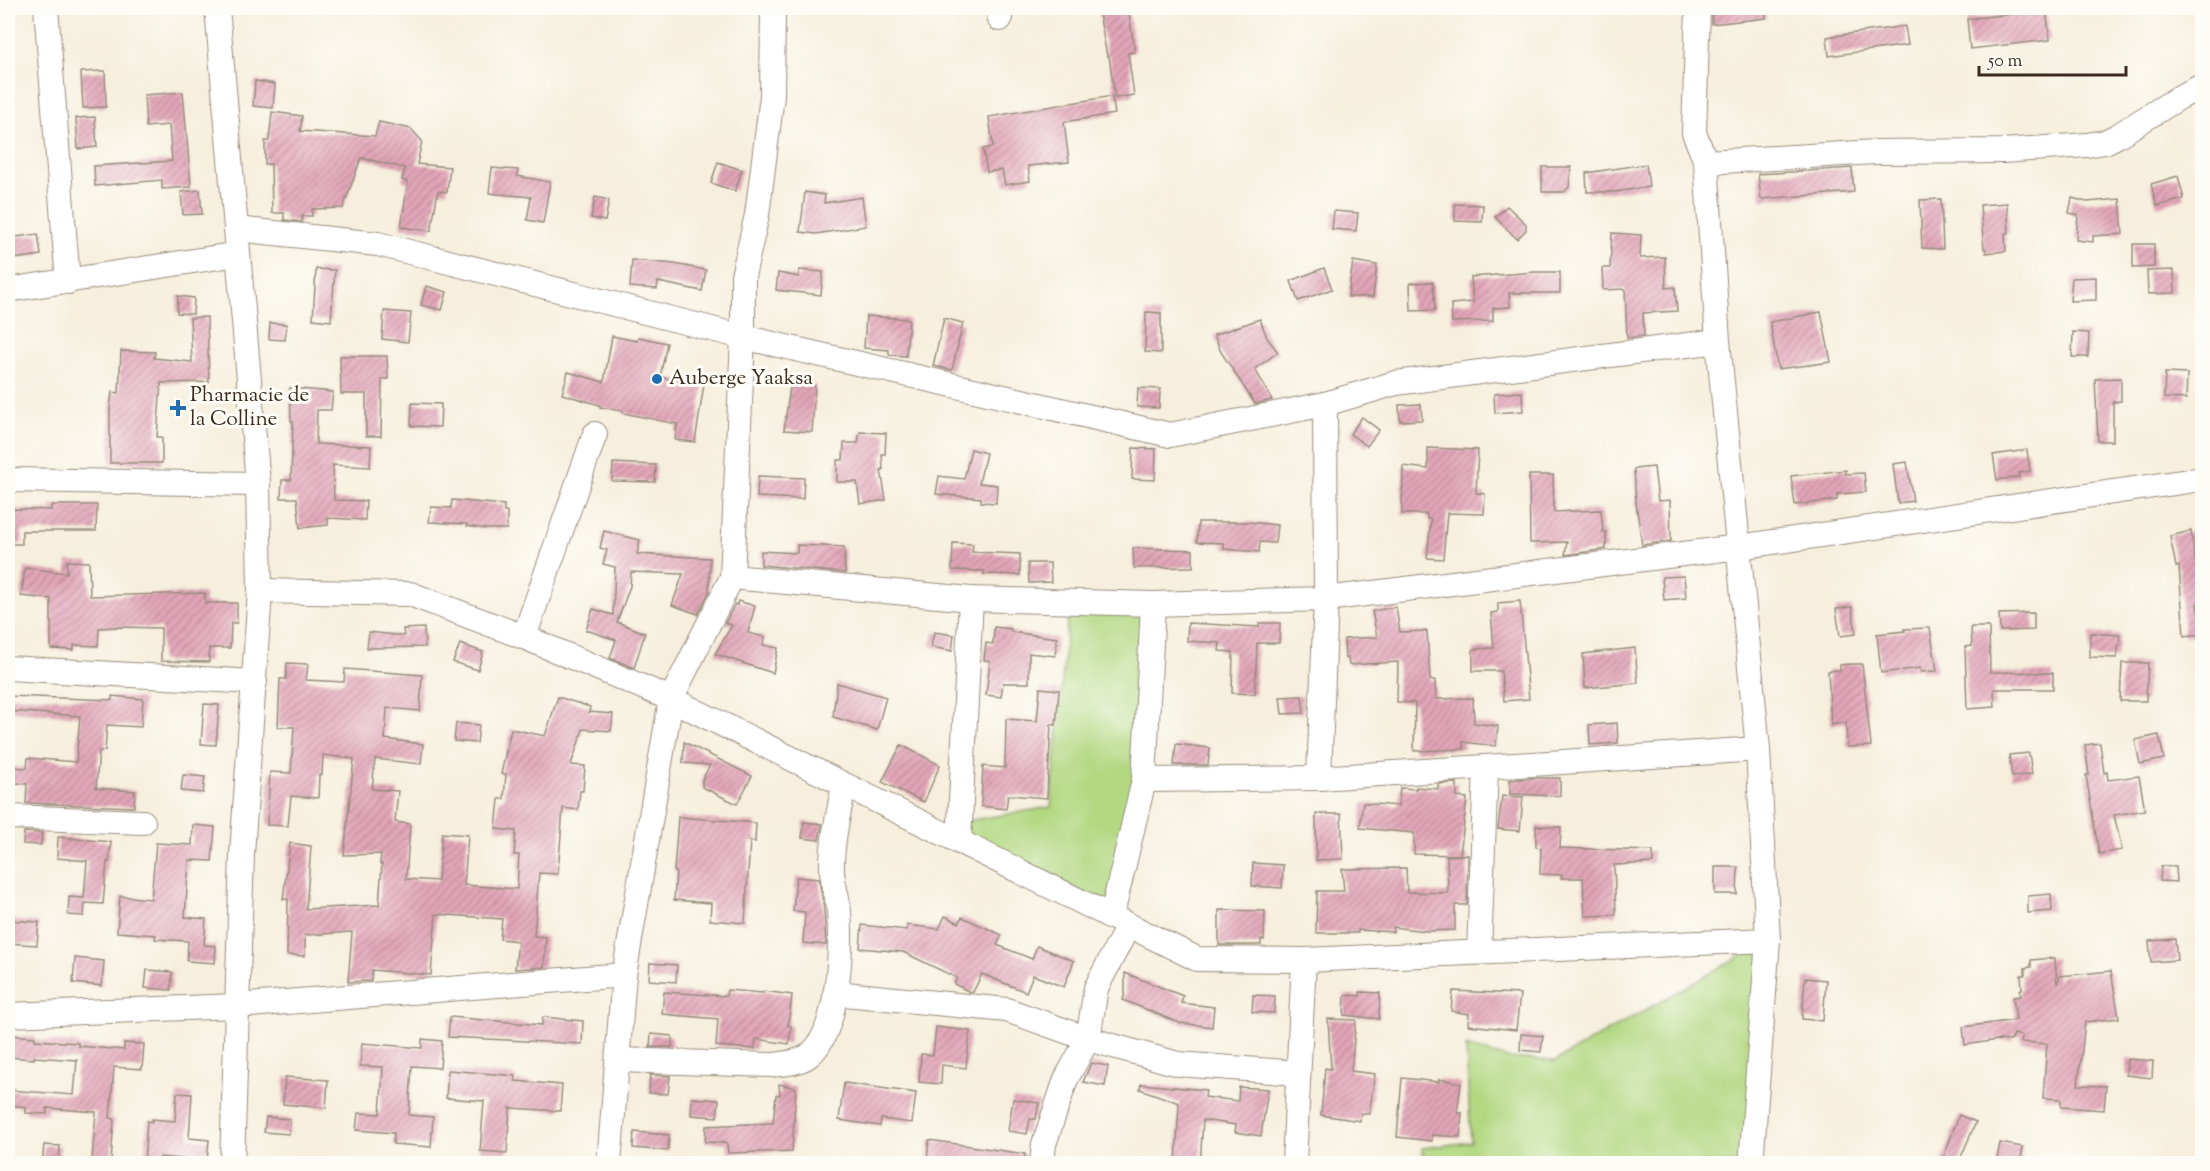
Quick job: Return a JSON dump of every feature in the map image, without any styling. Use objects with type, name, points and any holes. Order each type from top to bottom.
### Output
[{"type":"street","points":[[46,8],[68,282]]},
{"type":"street","points":[[217,8],[258,484],[260,591],[242,854],[232,1164]]},
{"type":"street","points":[[609,1164],[624,975],[671,699],[732,577],[743,337],[743,276],[757,215],[772,96],[773,8]]},
{"type":"street","points":[[1698,8],[1694,133],[1706,162],[1718,341],[1758,749],[1768,940],[1751,1164]]},
{"type":"street","points":[[1706,162],[1782,156],[1876,152],[2003,151],[2087,145],[2111,139],[2202,86]]},
{"type":"street","points":[[236,229],[378,244],[743,337],[1170,435],[1325,405],[1396,383],[1718,341]]},
{"type":"street","points":[[8,290],[238,254]]},
{"type":"street","points":[[1319,778],[1326,599],[1325,405]]},
{"type":"street","points":[[524,637],[596,434]]},
{"type":"street","points":[[732,577],[971,599],[1153,604],[1326,599],[1739,547],[2202,479]]},
{"type":"street","points":[[8,480],[258,484]]},
{"type":"street","points":[[260,591],[410,594],[524,637],[671,699],[1197,959],[1304,960],[1768,940]]},
{"type":"street","points":[[960,842],[971,599]]},
{"type":"street","points":[[1042,1164],[1044,1144],[1066,1079],[1088,1039],[1096,987],[1119,922],[1115,902],[1144,780],[1153,604]]},
{"type":"street","points":[[8,668],[255,682]]},
{"type":"street","points":[[1144,780],[1319,778],[1758,749]]},
{"type":"street","points":[[1479,952],[1486,767]]},
{"type":"street","points":[[618,1060],[773,1065],[795,1062],[809,1056],[823,1038],[840,964],[839,911],[832,872],[833,847],[844,784]]},
{"type":"street","points":[[8,817],[143,822]]},
{"type":"street","points":[[1294,1164],[1304,960]]},
{"type":"street","points":[[8,1015],[236,1006],[624,975]]},
{"type":"street","points":[[835,993],[1007,1010],[1088,1039],[1178,1064],[1298,1073]]},
{"type":"green space","points":[[1069,602],[1153,609],[1144,780],[1109,917],[960,842],[960,822],[1051,807]]},
{"type":"green space","points":[[1768,940],[1751,1163],[1424,1164],[1422,1148],[1471,1142],[1466,1046],[1507,1058],[1556,1061]]},
{"type":"building","points":[[1098,8],[1128,8],[1135,52],[1128,53],[1134,95],[1115,98],[1109,56],[1107,56]]},
{"type":"building","points":[[1712,8],[1765,8],[1766,18],[1712,24]]},
{"type":"building","points":[[2046,10],[2050,40],[1970,49],[1967,19]]},
{"type":"building","points":[[1905,26],[1908,45],[1829,56],[1827,37]]},
{"type":"building","points":[[105,71],[106,107],[83,108],[81,72]]},
{"type":"building","points":[[255,81],[275,84],[273,108],[253,106]]},
{"type":"building","points":[[183,92],[191,187],[162,189],[162,180],[95,186],[94,166],[172,161],[169,125],[146,127],[144,95]]},
{"type":"building","points":[[1112,96],[1115,114],[1064,122],[1069,162],[1028,166],[1030,181],[1005,185],[1002,170],[987,172],[983,149],[993,147],[989,117]]},
{"type":"building","points":[[272,112],[302,116],[300,131],[375,136],[379,122],[411,129],[422,141],[417,164],[450,167],[447,192],[438,191],[431,231],[401,227],[408,182],[402,180],[405,168],[361,158],[343,208],[312,209],[312,216],[302,216],[302,222],[284,220],[284,213],[272,213],[271,164],[265,164],[265,141],[269,141]]},
{"type":"building","points":[[95,117],[97,147],[78,149],[76,118]]},
{"type":"building","points":[[718,162],[742,170],[735,191],[711,183]]},
{"type":"building","points":[[1646,164],[1649,187],[1614,192],[1587,192],[1586,173]]},
{"type":"building","points":[[1542,167],[1571,167],[1569,187],[1564,192],[1542,192]]},
{"type":"building","points":[[492,168],[518,170],[517,176],[550,182],[543,223],[527,220],[531,197],[489,193]]},
{"type":"building","points":[[1852,168],[1854,192],[1761,199],[1758,174]]},
{"type":"building","points":[[2178,176],[2184,199],[2157,206],[2151,184]]},
{"type":"building","points":[[200,190],[202,214],[183,215],[181,192]]},
{"type":"building","points":[[805,192],[825,195],[824,203],[862,197],[866,226],[816,234],[800,232]]},
{"type":"building","points":[[595,197],[609,200],[605,221],[591,218]]},
{"type":"building","points":[[2072,198],[2087,202],[2120,199],[2123,234],[2093,236],[2093,242],[2076,240],[2078,215],[2069,213]]},
{"type":"building","points":[[1941,199],[1943,249],[1922,248],[1920,200]]},
{"type":"building","points":[[2007,203],[2009,233],[2005,233],[2006,251],[1986,253],[1980,205]]},
{"type":"building","points":[[1455,204],[1483,205],[1482,222],[1455,221]]},
{"type":"building","points":[[1507,206],[1526,224],[1526,230],[1517,239],[1495,217]]},
{"type":"building","points":[[1334,211],[1358,213],[1356,231],[1332,229]]},
{"type":"building","points":[[1612,233],[1641,235],[1640,258],[1665,257],[1666,288],[1675,287],[1677,311],[1643,313],[1644,336],[1627,338],[1625,289],[1603,290],[1602,268],[1610,268]]},
{"type":"building","points":[[38,234],[41,255],[8,260],[8,238]]},
{"type":"building","points":[[2133,244],[2154,244],[2154,267],[2133,268]]},
{"type":"building","points":[[632,260],[706,270],[702,291],[658,282],[657,289],[630,287]]},
{"type":"building","points":[[1353,261],[1377,265],[1373,297],[1348,297]]},
{"type":"building","points":[[1324,268],[1332,289],[1298,301],[1291,281]]},
{"type":"building","points":[[316,269],[335,270],[331,321],[313,319]]},
{"type":"building","points":[[799,270],[823,272],[821,295],[776,290],[778,273],[799,277]]},
{"type":"building","points":[[2174,270],[2175,293],[2148,294],[2147,271]]},
{"type":"building","points":[[1560,272],[1560,293],[1509,293],[1510,307],[1493,308],[1493,321],[1452,322],[1451,304],[1473,302],[1471,277]]},
{"type":"building","points":[[2096,277],[2096,300],[2070,301],[2072,278]]},
{"type":"building","points":[[1433,282],[1435,310],[1411,311],[1410,283]]},
{"type":"building","points":[[426,286],[447,292],[442,310],[421,305]]},
{"type":"building","points":[[178,296],[194,298],[193,314],[177,313]]},
{"type":"building","points":[[384,311],[411,313],[408,342],[382,339]]},
{"type":"building","points":[[1146,312],[1161,313],[1161,353],[1145,352]]},
{"type":"building","points":[[1821,312],[1831,362],[1778,369],[1770,322]]},
{"type":"building","points":[[866,316],[909,319],[906,356],[889,355],[889,350],[864,348]]},
{"type":"building","points":[[207,317],[209,382],[161,383],[157,437],[162,437],[162,463],[110,463],[110,408],[112,392],[119,393],[121,351],[155,352],[154,358],[192,362],[190,318]]},
{"type":"building","points":[[944,318],[963,323],[952,370],[933,366]]},
{"type":"building","points":[[1260,319],[1267,338],[1278,352],[1255,369],[1272,400],[1255,404],[1221,352],[1214,335]]},
{"type":"building","points":[[270,323],[287,324],[285,340],[269,339]]},
{"type":"building","points":[[2073,332],[2089,333],[2088,357],[2072,357]]},
{"type":"building","points":[[612,336],[637,341],[638,337],[667,343],[660,377],[704,384],[695,442],[675,440],[677,424],[600,407],[600,405],[562,394],[568,372],[604,382]]},
{"type":"building","points":[[340,356],[387,356],[388,379],[382,379],[381,436],[366,436],[366,394],[341,394]]},
{"type":"building","points":[[2165,373],[2187,374],[2186,399],[2164,398]]},
{"type":"building","points":[[2121,378],[2121,401],[2113,402],[2113,441],[2098,441],[2095,379]]},
{"type":"building","points":[[791,380],[815,385],[812,432],[784,430]]},
{"type":"building","points":[[290,388],[333,392],[331,410],[317,410],[316,444],[371,446],[370,467],[333,465],[334,500],[366,501],[365,520],[328,518],[328,525],[300,528],[297,498],[281,498],[282,480],[291,480],[293,421],[291,421]]},
{"type":"building","points":[[1138,388],[1160,389],[1159,408],[1137,407]]},
{"type":"building","points":[[1522,392],[1523,411],[1495,413],[1494,394]]},
{"type":"building","points":[[412,403],[441,404],[440,427],[411,426]]},
{"type":"building","points":[[1421,404],[1422,420],[1400,421],[1399,405]]},
{"type":"building","points":[[1362,417],[1379,430],[1367,446],[1350,434]]},
{"type":"building","points":[[860,432],[886,433],[885,454],[882,454],[883,470],[881,470],[886,500],[860,504],[857,482],[837,482],[837,460],[843,460],[844,443],[858,443]]},
{"type":"building","points":[[1133,448],[1156,449],[1155,480],[1132,479]]},
{"type":"building","points":[[1428,448],[1478,450],[1476,493],[1485,494],[1484,514],[1447,513],[1443,559],[1427,558],[1431,519],[1427,519],[1427,514],[1402,514],[1403,466],[1428,469]]},
{"type":"building","points":[[971,449],[986,453],[979,483],[997,485],[996,503],[981,502],[981,498],[936,494],[939,476],[964,479]]},
{"type":"building","points":[[2027,450],[2030,471],[2018,473],[2019,477],[1997,480],[1993,455]]},
{"type":"building","points":[[1907,462],[1913,501],[1898,503],[1893,464]]},
{"type":"building","points":[[613,463],[656,465],[655,482],[612,481]]},
{"type":"building","points":[[1654,467],[1658,501],[1670,500],[1671,541],[1642,545],[1634,469]]},
{"type":"building","points":[[1846,470],[1845,474],[1864,473],[1866,492],[1837,494],[1837,500],[1795,505],[1791,476]]},
{"type":"building","points":[[1529,475],[1553,475],[1554,512],[1601,510],[1603,532],[1606,532],[1606,549],[1565,555],[1567,542],[1530,543]]},
{"type":"building","points":[[758,476],[804,478],[803,499],[757,497]]},
{"type":"building","points":[[452,500],[504,505],[504,512],[507,512],[507,529],[486,529],[467,526],[467,524],[429,522],[431,507],[451,508]]},
{"type":"building","points":[[51,505],[97,505],[96,531],[22,531],[22,544],[8,544],[8,509],[51,510]]},
{"type":"building","points":[[1198,522],[1249,522],[1277,525],[1275,543],[1260,542],[1259,552],[1224,549],[1224,543],[1197,542]]},
{"type":"building","points":[[604,531],[640,540],[637,554],[710,558],[709,592],[698,614],[672,605],[683,574],[631,572],[630,586],[617,622],[645,633],[634,668],[610,658],[616,640],[586,630],[593,609],[613,615],[615,567],[603,564],[607,550],[600,548]]},
{"type":"building","points":[[2191,531],[2197,573],[2201,573],[2202,604],[2197,604],[2202,634],[2184,636],[2179,566],[2176,567],[2170,536]]},
{"type":"building","points":[[953,543],[973,544],[972,552],[1020,554],[1020,575],[952,570]]},
{"type":"building","points":[[797,545],[844,547],[845,573],[761,565],[761,551],[797,553]]},
{"type":"building","points":[[1133,548],[1193,550],[1193,567],[1134,568]]},
{"type":"building","points":[[67,561],[89,562],[90,596],[205,593],[205,603],[237,603],[237,623],[231,623],[230,648],[209,648],[209,662],[161,661],[161,628],[115,627],[99,628],[98,646],[74,645],[74,650],[51,649],[51,599],[21,596],[25,568],[67,573]]},
{"type":"building","points":[[1028,563],[1050,563],[1051,582],[1029,583]]},
{"type":"building","points":[[1684,576],[1686,598],[1664,600],[1662,577]]},
{"type":"building","points":[[738,601],[755,606],[748,633],[765,637],[763,645],[778,648],[773,673],[715,654],[732,625],[725,623]]},
{"type":"building","points":[[1520,601],[1529,699],[1504,701],[1501,671],[1473,671],[1473,649],[1494,648],[1491,613],[1498,612],[1498,603]]},
{"type":"building","points":[[1396,607],[1400,632],[1427,631],[1430,680],[1435,680],[1436,699],[1473,698],[1474,723],[1498,726],[1496,746],[1463,742],[1464,749],[1414,751],[1415,703],[1397,702],[1398,662],[1349,665],[1348,658],[1345,658],[1344,639],[1377,637],[1372,611]]},
{"type":"building","points":[[1852,607],[1856,634],[1840,636],[1836,609]]},
{"type":"building","points":[[2034,613],[2034,630],[2000,631],[1999,614]]},
{"type":"building","points":[[1188,623],[1259,627],[1259,623],[1280,623],[1279,643],[1257,643],[1255,694],[1232,693],[1233,652],[1219,651],[1220,643],[1187,641]]},
{"type":"building","points":[[994,627],[1011,629],[1011,632],[1057,638],[1055,656],[1029,653],[1029,683],[1003,683],[1001,697],[986,695],[990,661],[984,660],[986,643],[993,644]]},
{"type":"building","points":[[1971,627],[1989,627],[1990,672],[2053,673],[2053,689],[1994,689],[1995,707],[1967,709],[1965,647],[1972,646]]},
{"type":"building","points":[[424,628],[425,647],[367,648],[369,632],[404,636],[403,629]]},
{"type":"building","points":[[1930,628],[1937,671],[1921,672],[1920,668],[1881,673],[1877,634],[1905,631],[1904,629]]},
{"type":"building","points":[[934,632],[954,635],[952,651],[931,647]]},
{"type":"building","points":[[2090,633],[2120,635],[2117,658],[2090,657]]},
{"type":"building","points":[[460,644],[483,652],[478,670],[453,662]]},
{"type":"building","points":[[1635,648],[1638,683],[1585,688],[1583,654]]},
{"type":"building","points":[[287,663],[308,664],[306,680],[344,682],[345,669],[422,675],[420,711],[387,708],[385,739],[423,744],[421,764],[375,759],[372,789],[398,791],[395,822],[410,824],[406,879],[438,881],[442,833],[468,835],[464,885],[517,889],[519,855],[514,855],[516,831],[496,829],[499,799],[504,799],[506,774],[501,774],[511,729],[545,736],[558,697],[590,707],[589,712],[613,714],[611,731],[583,729],[571,765],[585,766],[583,791],[580,791],[578,810],[563,808],[558,874],[539,873],[534,936],[546,937],[544,967],[515,969],[518,941],[500,939],[502,919],[436,914],[431,975],[372,970],[371,981],[348,982],[352,932],[305,935],[305,956],[287,955],[288,899],[283,899],[290,843],[311,846],[306,909],[379,905],[382,864],[380,864],[381,854],[344,855],[354,759],[323,755],[318,798],[291,796],[288,826],[267,825],[270,772],[291,773],[294,727],[278,727],[280,679],[286,679]]},
{"type":"building","points":[[2122,663],[2148,663],[2146,701],[2120,701]]},
{"type":"building","points":[[1862,664],[1871,746],[1847,747],[1846,722],[1831,725],[1828,671],[1840,670],[1840,665]]},
{"type":"building","points":[[837,683],[886,697],[877,730],[833,717]]},
{"type":"building","points":[[1040,688],[1059,690],[1056,725],[1051,724],[1047,798],[1008,795],[1006,809],[981,806],[983,766],[1005,768],[1006,719],[1037,721]]},
{"type":"building","points":[[8,696],[112,700],[112,696],[143,699],[141,727],[107,725],[105,751],[99,751],[96,788],[135,791],[134,807],[26,803],[27,784],[8,782],[8,767],[27,768],[28,758],[76,762],[80,716],[8,711]]},
{"type":"building","points":[[1302,696],[1304,713],[1282,714],[1280,697]]},
{"type":"building","points":[[204,704],[219,705],[216,745],[201,744]]},
{"type":"building","points":[[456,723],[479,725],[477,743],[454,741]]},
{"type":"building","points":[[1617,723],[1618,743],[1590,745],[1589,725]]},
{"type":"building","points":[[2159,735],[2164,759],[2140,764],[2135,740]]},
{"type":"building","points":[[684,742],[752,776],[737,804],[702,787],[702,780],[710,765],[683,763]]},
{"type":"building","points":[[2100,743],[2104,773],[2107,772],[2108,780],[2139,776],[2145,810],[2114,815],[2122,850],[2099,854],[2086,775],[2089,775],[2085,745]]},
{"type":"building","points":[[1176,744],[1210,748],[1208,765],[1174,765]]},
{"type":"building","points":[[901,745],[940,765],[924,802],[882,782]]},
{"type":"building","points":[[2029,753],[2032,774],[2012,777],[2009,755]]},
{"type":"building","points":[[183,775],[205,777],[203,793],[181,791]]},
{"type":"building","points":[[1560,778],[1560,796],[1510,794],[1510,780]]},
{"type":"building","points":[[1457,783],[1457,797],[1467,798],[1460,855],[1414,854],[1414,833],[1360,828],[1363,803],[1398,806],[1400,788],[1438,789],[1438,784]]},
{"type":"building","points":[[1502,796],[1523,797],[1520,831],[1498,829]]},
{"type":"building","points":[[1316,814],[1341,814],[1343,859],[1316,860]]},
{"type":"building","points":[[678,817],[756,823],[755,842],[750,841],[745,923],[710,920],[711,903],[674,900]]},
{"type":"building","points":[[804,822],[822,824],[819,840],[802,838]]},
{"type":"building","points":[[193,825],[215,827],[212,861],[189,860],[185,917],[206,919],[204,945],[216,946],[215,963],[187,961],[188,941],[155,939],[156,935],[117,932],[120,896],[151,899],[156,843],[192,845]]},
{"type":"building","points":[[1536,826],[1561,827],[1560,848],[1653,851],[1653,863],[1614,865],[1616,915],[1585,916],[1583,878],[1561,878],[1562,875],[1540,874],[1541,848],[1536,847]]},
{"type":"building","points":[[24,832],[42,833],[41,845],[23,844]]},
{"type":"building","points":[[58,837],[111,842],[103,904],[85,903],[84,916],[68,915],[69,897],[84,898],[87,861],[57,858]]},
{"type":"building","points":[[1468,855],[1467,905],[1455,905],[1455,930],[1425,931],[1393,927],[1393,932],[1358,930],[1358,933],[1316,933],[1317,891],[1344,891],[1342,869],[1406,868],[1407,892],[1448,893],[1447,856]]},
{"type":"building","points":[[1253,863],[1283,865],[1282,888],[1252,886]]},
{"type":"building","points":[[2161,866],[2176,867],[2177,882],[2160,881]]},
{"type":"building","points":[[1715,867],[1738,867],[1737,894],[1715,894]]},
{"type":"building","points":[[796,877],[819,879],[824,909],[826,945],[803,943],[805,912],[793,911]]},
{"type":"building","points":[[2051,894],[2052,911],[2028,913],[2028,896]]},
{"type":"building","points":[[1219,910],[1265,911],[1264,940],[1261,939],[1261,945],[1219,945]]},
{"type":"building","points":[[945,916],[959,923],[962,917],[1002,935],[997,945],[1032,959],[1037,946],[1074,961],[1064,987],[1033,975],[1026,992],[982,974],[973,992],[970,992],[954,984],[957,978],[903,952],[860,948],[862,925],[907,930],[907,925],[939,929]]},
{"type":"building","points":[[8,920],[39,922],[37,945],[8,943]]},
{"type":"building","points":[[2175,939],[2177,960],[2151,962],[2149,941]]},
{"type":"building","points":[[75,958],[104,961],[102,986],[73,983]]},
{"type":"building","points":[[2055,958],[2057,984],[2060,976],[2111,971],[2119,1018],[2085,1022],[2078,1085],[2106,1086],[2104,1110],[2061,1107],[2061,1099],[2043,1098],[2047,1044],[2021,1042],[2022,1036],[2014,1034],[2011,1041],[1998,1040],[1965,1045],[1963,1027],[2016,1020],[2013,997],[2021,996],[2021,975],[2025,975],[2025,968],[2031,967],[2031,960]]},
{"type":"building","points":[[650,963],[677,965],[676,982],[649,980]]},
{"type":"building","points":[[147,970],[172,972],[171,990],[145,988]]},
{"type":"building","points":[[1125,973],[1183,996],[1181,1003],[1214,1007],[1212,1027],[1180,1023],[1123,1000]]},
{"type":"building","points":[[1805,978],[1826,980],[1823,1021],[1802,1019]]},
{"type":"building","points":[[727,990],[763,993],[764,991],[792,995],[788,1026],[791,1026],[789,1044],[756,1039],[755,1049],[716,1046],[718,1019],[662,1014],[664,992],[726,996]]},
{"type":"building","points":[[1453,991],[1520,994],[1516,1030],[1468,1025],[1469,1014],[1451,1011]]},
{"type":"building","points":[[1360,992],[1380,993],[1379,1019],[1344,1015],[1345,995],[1360,996]]},
{"type":"building","points":[[1253,995],[1275,996],[1274,1013],[1252,1012]]},
{"type":"building","points":[[450,1017],[542,1025],[543,1017],[583,1021],[582,1044],[448,1037]]},
{"type":"building","points":[[1328,1019],[1356,1020],[1351,1071],[1375,1074],[1369,1114],[1361,1113],[1360,1121],[1321,1115],[1325,1068],[1331,1069]]},
{"type":"building","points":[[936,1027],[970,1031],[966,1068],[942,1065],[941,1084],[919,1082],[921,1054],[933,1055]]},
{"type":"building","points":[[651,1034],[672,1036],[672,1047],[650,1047]]},
{"type":"building","points":[[1521,1034],[1543,1036],[1541,1052],[1520,1050]]},
{"type":"building","points":[[8,1035],[35,1037],[35,1040],[78,1043],[78,1046],[124,1050],[124,1043],[144,1044],[142,1069],[114,1067],[110,1118],[114,1119],[111,1162],[92,1160],[96,1112],[47,1108],[47,1114],[26,1113],[26,1107],[8,1105],[8,1090],[74,1095],[77,1060],[8,1057]]},
{"type":"building","points":[[422,1039],[442,1041],[440,1068],[412,1066],[409,1115],[433,1117],[431,1147],[393,1144],[394,1133],[356,1130],[358,1113],[380,1114],[383,1067],[360,1066],[362,1043],[422,1048]]},
{"type":"building","points":[[2127,1059],[2153,1061],[2152,1078],[2126,1075]]},
{"type":"building","points":[[1091,1063],[1108,1066],[1105,1086],[1083,1082]]},
{"type":"building","points":[[448,1070],[516,1076],[515,1081],[562,1085],[560,1111],[510,1108],[507,1153],[480,1151],[484,1101],[446,1098]]},
{"type":"building","points":[[650,1075],[670,1076],[668,1094],[649,1093]]},
{"type":"building","points":[[285,1077],[328,1080],[326,1108],[283,1104]]},
{"type":"building","points":[[1402,1078],[1439,1082],[1439,1079],[1461,1083],[1457,1113],[1462,1113],[1460,1137],[1432,1135],[1432,1141],[1397,1137]]},
{"type":"building","points":[[844,1083],[916,1093],[912,1123],[881,1119],[880,1126],[839,1120]]},
{"type":"building","points":[[779,1084],[796,1088],[792,1151],[728,1153],[727,1143],[705,1142],[706,1126],[773,1123],[776,1095],[780,1095]]},
{"type":"building","points":[[1141,1084],[1206,1090],[1205,1097],[1238,1101],[1239,1087],[1268,1089],[1261,1136],[1235,1132],[1236,1125],[1203,1120],[1200,1164],[1176,1164],[1179,1103],[1140,1089]]},
{"type":"building","points":[[177,1093],[192,1094],[189,1138],[209,1140],[207,1161],[160,1157],[160,1164],[144,1164],[147,1121],[152,1122],[152,1119],[175,1121]]},
{"type":"building","points":[[692,1098],[719,1100],[717,1117],[691,1115]]},
{"type":"building","points":[[1013,1099],[1039,1103],[1036,1119],[1030,1119],[1027,1134],[1008,1131]]},
{"type":"building","points":[[1959,1115],[1976,1122],[1958,1164],[1941,1164]]},
{"type":"building","points":[[266,1117],[290,1119],[289,1134],[264,1132]]},
{"type":"building","points":[[634,1132],[669,1135],[668,1151],[633,1148]]},
{"type":"building","points":[[929,1140],[1025,1154],[1024,1164],[949,1164],[927,1160]]},
{"type":"building","points":[[2000,1143],[2023,1147],[2020,1164],[1996,1164]]},
{"type":"building","points":[[44,1145],[60,1146],[59,1164],[42,1164]]},
{"type":"place","name":"Auberge Yaaksa","points":[[657,379]]},
{"type":"place","name":"Pharmacie de la Colline","points":[[178,408]]}]
